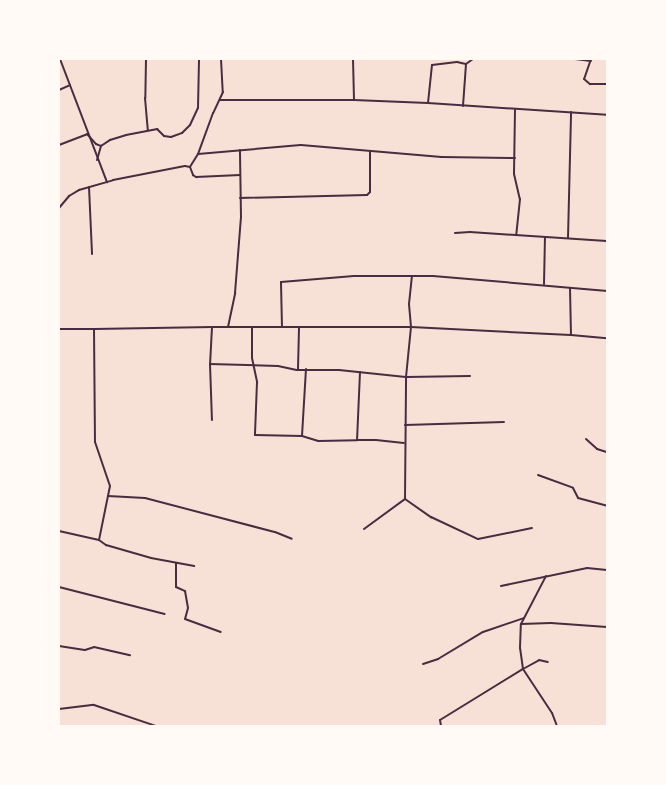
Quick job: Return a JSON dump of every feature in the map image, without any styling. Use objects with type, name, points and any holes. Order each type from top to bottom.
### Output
[{"type":"street","points":[[60,59],[87,134],[107,182]]},
{"type":"street","points":[[146,59],[145,98],[148,130]]},
{"type":"street","points":[[97,160],[101,146],[110,140],[157,129],[164,136],[171,137],[182,133],[190,125],[198,108],[199,59]]},
{"type":"street","points":[[190,167],[198,154],[213,112],[223,92],[221,59]]},
{"type":"street","points":[[353,59],[354,100]]},
{"type":"street","points":[[428,103],[432,65],[457,62],[466,64],[473,59]]},
{"type":"street","points":[[575,59],[591,60],[584,79],[586,82],[590,84],[607,84]]},
{"type":"street","points":[[463,106],[466,64]]},
{"type":"street","points":[[59,90],[70,85]]},
{"type":"street","points":[[220,100],[354,100],[428,103],[607,115]]},
{"type":"street","points":[[515,110],[514,174],[520,199],[516,235]]},
{"type":"street","points":[[568,238],[571,112]]},
{"type":"street","points":[[59,145],[87,134]]},
{"type":"street","points":[[87,134],[96,144],[101,146]]},
{"type":"street","points":[[198,154],[301,145],[448,157],[515,158]]},
{"type":"street","points":[[228,328],[235,293],[241,217],[240,150]]},
{"type":"street","points":[[240,198],[367,195],[370,192],[370,151]]},
{"type":"street","points":[[59,208],[69,196],[78,190],[107,182],[185,166],[190,167]]},
{"type":"street","points":[[190,167],[193,175],[196,177],[240,175]]},
{"type":"street","points":[[89,187],[92,254]]},
{"type":"street","points":[[455,232],[607,241]]},
{"type":"street","points":[[544,284],[545,237]]},
{"type":"street","points":[[282,327],[281,282],[354,276],[412,276],[544,284],[607,291]]},
{"type":"street","points":[[405,499],[404,443],[406,377],[411,327],[409,304],[412,276]]},
{"type":"street","points":[[570,288],[571,334]]},
{"type":"street","points":[[212,327],[210,364],[212,420]]},
{"type":"street","points":[[252,327],[252,358],[257,382],[255,434],[302,436],[318,441],[376,440],[404,443]]},
{"type":"street","points":[[298,369],[299,327]]},
{"type":"street","points":[[59,329],[411,327],[571,334],[607,338]]},
{"type":"street","points":[[94,329],[95,442],[110,486],[99,540]]},
{"type":"street","points":[[210,364],[278,366],[318,371],[339,370],[406,377],[470,376]]},
{"type":"street","points":[[302,436],[306,369]]},
{"type":"street","points":[[357,440],[360,372]]},
{"type":"street","points":[[405,425],[504,422]]},
{"type":"street","points":[[586,439],[597,449],[607,452]]},
{"type":"street","points":[[538,475],[573,488],[578,498],[607,506]]},
{"type":"street","points":[[108,496],[145,498],[275,532],[292,539]]},
{"type":"street","points":[[405,499],[431,517],[478,538],[532,528]]},
{"type":"street","points":[[364,529],[405,499]]},
{"type":"street","points":[[59,531],[99,540],[106,545],[176,563],[194,566]]},
{"type":"street","points":[[176,563],[176,587],[185,591],[188,608],[185,619],[221,632]]},
{"type":"street","points":[[501,586],[587,568],[607,570]]},
{"type":"street","points":[[546,576],[521,624],[520,648],[523,669],[552,714],[557,726]]},
{"type":"street","points":[[59,587],[165,614]]},
{"type":"street","points":[[422,664],[438,659],[483,632],[524,618]]},
{"type":"street","points":[[521,624],[551,623],[607,627]]},
{"type":"street","points":[[59,646],[85,650],[94,647],[130,656]]},
{"type":"street","points":[[441,726],[440,720],[523,669],[539,660],[548,662]]},
{"type":"street","points":[[59,709],[94,705],[156,726]]}]
